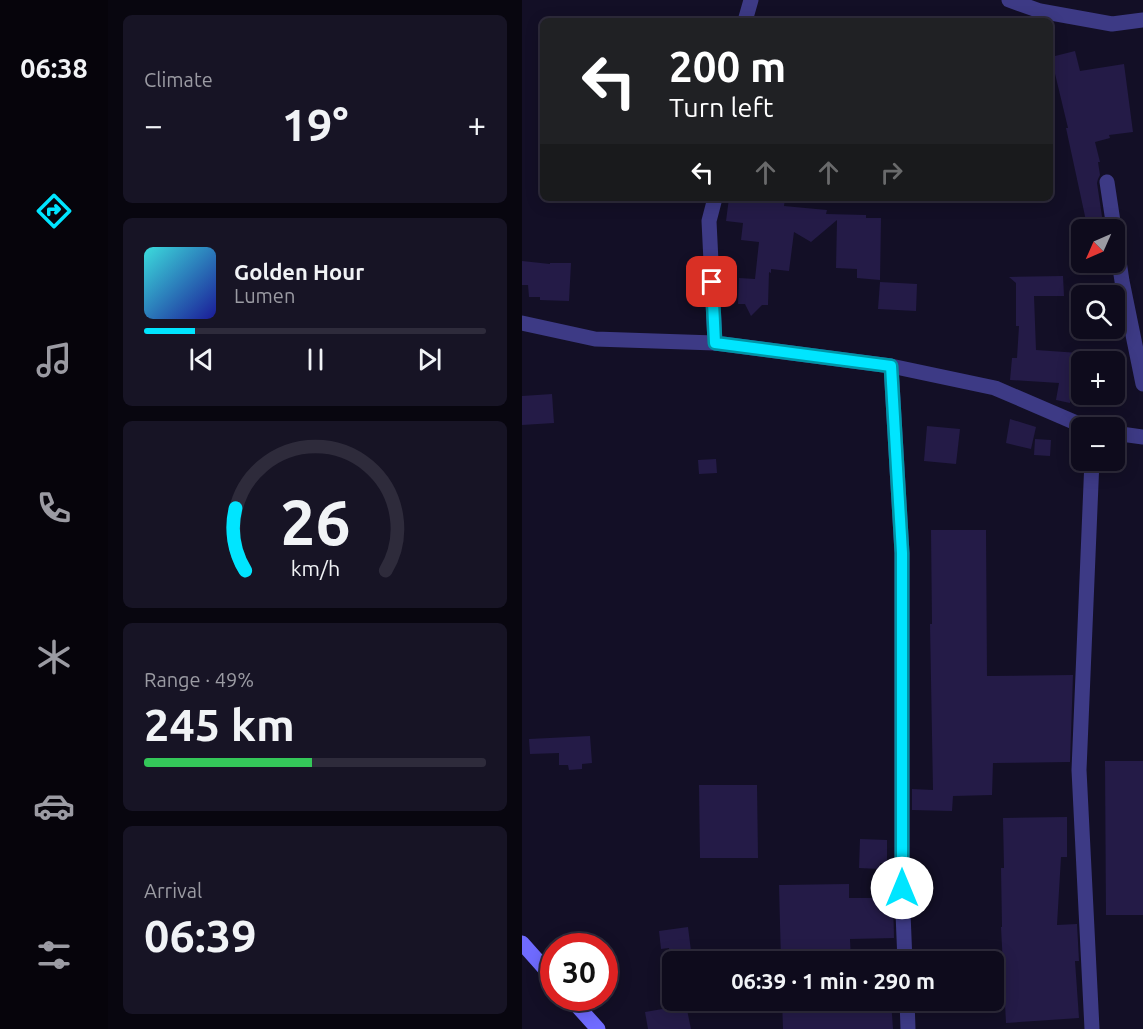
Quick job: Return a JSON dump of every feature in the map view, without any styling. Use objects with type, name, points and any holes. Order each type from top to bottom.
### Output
[{"type":"main road","points":[[522,943],[540,963]]},
{"type":"main road","points":[[582,1011],[598,1029]]},
{"type":"street","points":[[746,18],[752,0]]},
{"type":"street","points":[[1009,0],[1040,11],[1112,24],[1143,20]]},
{"type":"street","points":[[1107,182],[1122,281],[1143,384]]},
{"type":"street","points":[[713,201],[709,221],[715,343]]},
{"type":"street","points":[[522,323],[595,339],[715,343],[891,366],[995,388],[1071,421]]},
{"type":"street","points":[[891,366],[902,553],[902,888],[905,951]]},
{"type":"street","points":[[1125,435],[1143,437]]},
{"type":"street","points":[[1092,471],[1079,770],[1092,1029]]},
{"type":"street","points":[[907,1011],[908,1029]]},
{"type":"building","points":[[1075,51],[1080,71],[1124,64],[1133,132],[1109,135],[1110,138],[1095,142],[1100,162],[1098,162],[1100,175],[1097,183],[1102,219],[1086,219],[1053,56]]},
{"type":"building","points":[[729,201],[785,201],[784,206],[827,210],[826,214],[866,215],[866,218],[881,218],[880,280],[857,278],[857,269],[836,268],[837,220],[811,242],[794,232],[789,271],[771,269],[768,305],[762,305],[751,316],[745,304],[738,304],[739,278],[755,279],[759,242],[741,240],[743,223],[726,221]]},
{"type":"building","points":[[522,261],[550,264],[571,263],[569,301],[540,300],[540,297],[529,297],[528,285],[522,285]]},
{"type":"building","points":[[1063,276],[1064,296],[1034,296],[1036,350],[1071,352],[1070,403],[1056,400],[1059,383],[1010,380],[1012,358],[1017,358],[1019,326],[1016,326],[1016,283],[1009,277]]},
{"type":"building","points":[[880,282],[917,284],[916,311],[878,309]]},
{"type":"building","points":[[552,394],[554,423],[522,425],[522,396]]},
{"type":"building","points":[[1010,419],[1036,427],[1031,449],[1006,443]]},
{"type":"building","points":[[927,426],[960,429],[956,464],[924,461]]},
{"type":"building","points":[[1035,439],[1051,440],[1050,456],[1034,455]]},
{"type":"building","points":[[716,459],[717,473],[699,474],[698,460]]},
{"type":"building","points":[[931,530],[986,530],[987,676],[1073,675],[1070,762],[993,763],[992,795],[953,796],[952,811],[912,810],[912,789],[933,790]]},
{"type":"building","points":[[590,736],[592,763],[582,764],[582,769],[569,770],[568,765],[559,765],[559,753],[530,754],[529,739]]},
{"type":"building","points":[[1105,761],[1143,761],[1143,915],[1106,915]]},
{"type":"building","points":[[699,785],[757,785],[758,858],[700,858]]},
{"type":"building","points":[[1067,817],[1067,857],[1061,857],[1057,925],[1077,924],[1079,961],[1075,961],[1079,1018],[1006,1023],[1001,927],[1001,868],[1004,868],[1003,818]]},
{"type":"building","points":[[860,839],[887,840],[887,863],[880,863],[880,869],[859,868]]},
{"type":"building","points":[[849,884],[849,898],[893,898],[894,938],[850,939],[851,951],[781,951],[779,885]]},
{"type":"building","points":[[688,927],[691,951],[661,949],[659,931]]},
{"type":"building","points":[[662,1009],[662,1011],[687,1011],[691,1029],[648,1029],[645,1012]]},
{"type":"building","points":[[782,1011],[892,1011],[893,1029],[783,1029]]},
{"type":"route","points":[[712,282],[715,343],[891,366],[902,553],[902,888]]}]
